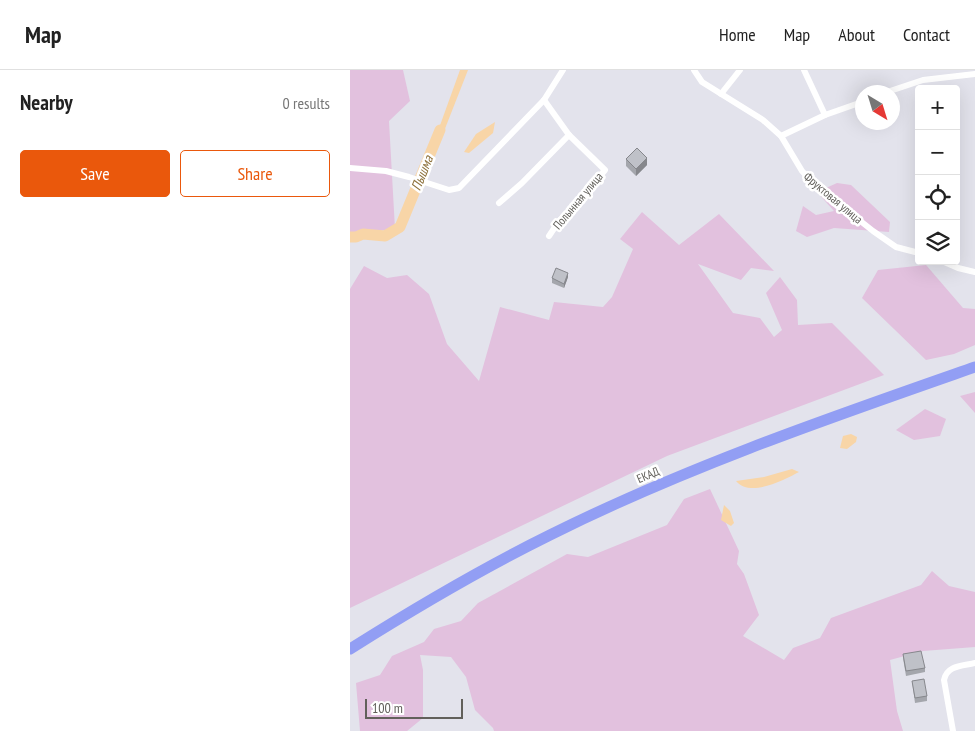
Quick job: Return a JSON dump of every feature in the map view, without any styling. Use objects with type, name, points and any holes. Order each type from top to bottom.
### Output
[{"type":"highway","name":"ЕКАД","points":[[350,649],[402,616],[481,571],[550,534],[646,490],[759,445],[975,367]]},
{"type":"street","points":[[350,168],[409,177],[449,190],[459,188],[544,100],[563,70]]},
{"type":"street","name":"Фруктовая улица","points":[[694,70],[702,82],[763,120],[781,136],[802,171],[815,185],[896,247],[915,253]]},
{"type":"street","points":[[721,94],[740,70]]},
{"type":"street","points":[[804,70],[825,115]]},
{"type":"street","points":[[900,88],[922,80],[975,74]]},
{"type":"street","name":"Полынная улица","points":[[544,100],[569,135],[605,170],[575,206],[559,221],[549,236]]},
{"type":"street","points":[[781,136],[825,115],[855,104]]},
{"type":"street","points":[[499,203],[522,183],[569,135]]},
{"type":"street","points":[[951,265],[975,272]]},
{"type":"street","points":[[953,731],[944,680],[948,670],[975,663]]},
{"type":"shaded area","points":[[350,70],[403,70],[410,101],[389,121],[395,229],[350,234]]},
{"type":"shaded area","points":[[460,70],[468,70],[439,144],[434,142]]},
{"type":"shaded area","points":[[495,122],[493,133],[469,153],[464,152],[476,134]]},
{"type":"shaded area","points":[[837,183],[851,185],[890,222],[889,232],[834,228],[807,237],[796,231],[803,206],[816,215],[834,211],[817,192]]},
{"type":"shaded area","points":[[642,212],[679,245],[719,214],[774,271],[751,268],[741,280],[698,264],[733,313],[760,318],[774,337],[782,330],[766,293],[780,277],[797,300],[798,325],[832,323],[884,375],[667,456],[350,608],[350,289],[364,266],[387,278],[407,275],[429,294],[447,344],[479,381],[500,307],[549,320],[554,302],[603,307],[612,297],[633,249],[620,239]]},
{"type":"shaded area","points":[[926,265],[963,308],[975,309],[975,345],[954,354],[926,360],[862,298],[878,270]]},
{"type":"shaded area","points":[[975,392],[975,413],[960,396]]},
{"type":"shaded area","points":[[925,409],[946,419],[940,436],[914,440],[896,430]]},
{"type":"shaded area","points":[[851,434],[857,437],[856,442],[847,449],[840,448],[843,436]]},
{"type":"shaded area","points":[[792,469],[799,472],[758,488],[742,486],[736,481],[764,477]]},
{"type":"shaded area","points":[[710,489],[739,551],[737,564],[744,574],[759,615],[743,636],[784,660],[793,648],[820,638],[831,618],[921,585],[932,571],[949,586],[975,592],[975,647],[923,651],[890,660],[897,711],[903,731],[494,731],[475,710],[466,677],[451,657],[420,655],[423,670],[423,718],[407,731],[360,731],[356,683],[380,675],[392,656],[424,642],[434,629],[461,621],[478,603],[567,554],[588,557],[667,525],[684,499]]},
{"type":"shaded area","points":[[724,505],[730,511],[734,523],[731,526],[721,520]]},
{"type":"building","points":[[637,148],[647,158],[636,169],[626,159]]},
{"type":"building","points":[[556,268],[568,273],[564,284],[552,278]]},
{"type":"building","points":[[921,651],[925,668],[906,671],[903,654]]},
{"type":"building","points":[[924,679],[927,696],[915,698],[912,681]]},
{"type":"waterway","name":"Пышма","points":[[350,237],[363,234],[385,236],[400,227],[440,130]]}]
